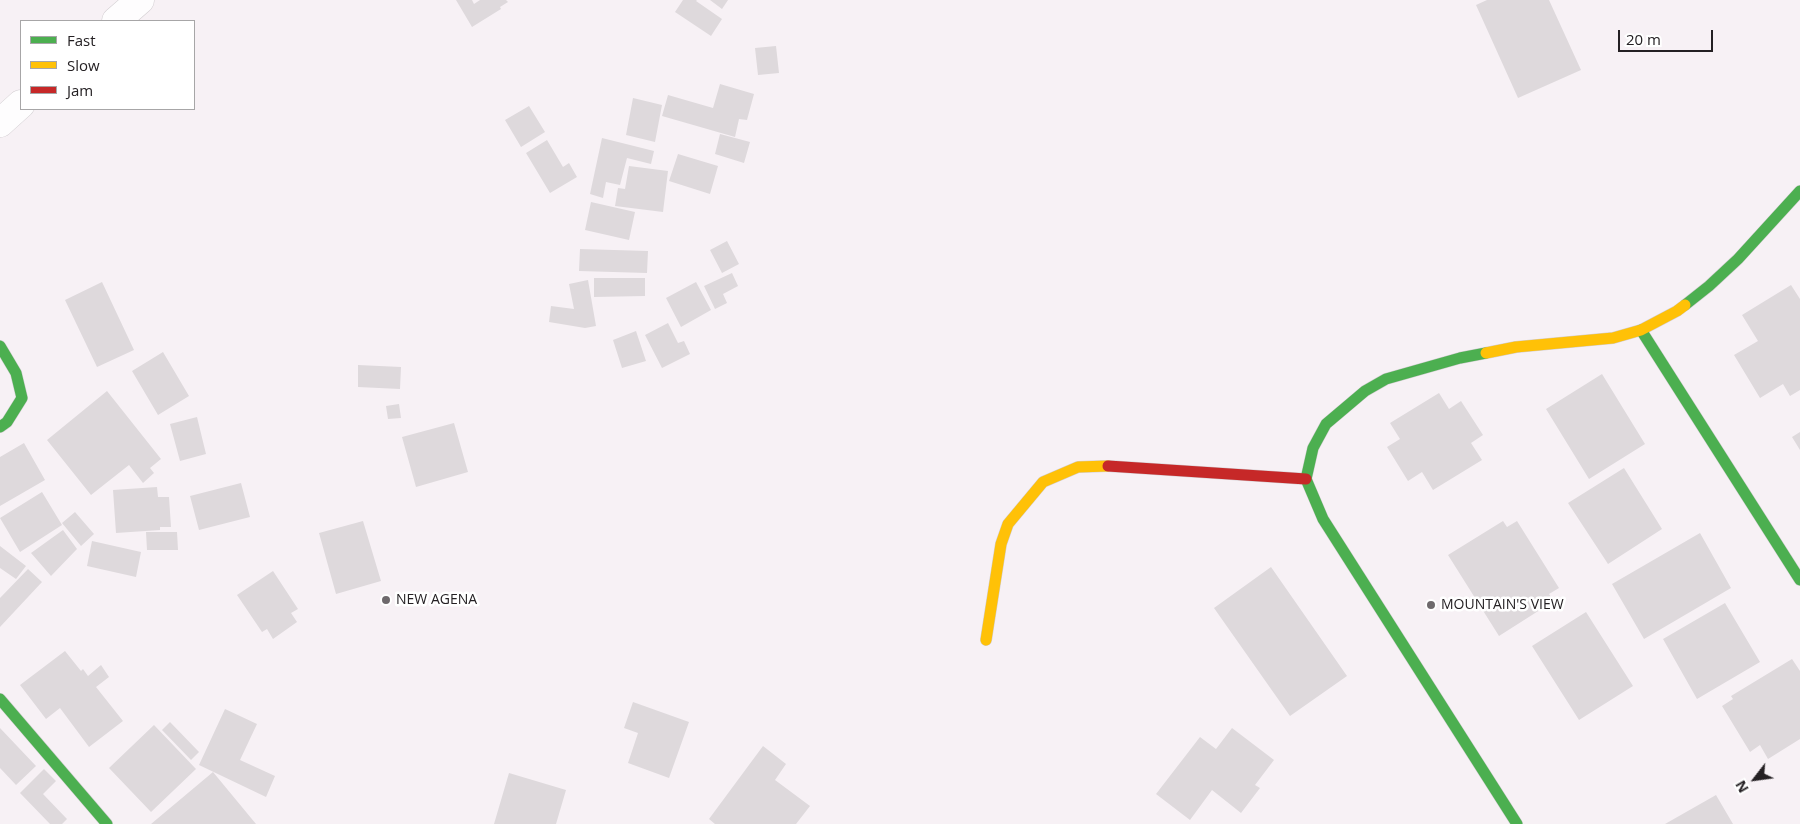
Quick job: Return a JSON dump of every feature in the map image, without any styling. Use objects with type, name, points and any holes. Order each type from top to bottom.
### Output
[{"type":"street","points":[[117,20],[140,0]]},
{"type":"street","points":[[0,123],[20,105]]},
{"type":"street","points":[[1517,824],[1323,519],[1306,479],[1313,448],[1326,424],[1365,391],[1386,380],[1460,358],[1516,347],[1613,338],[1641,330],[1677,311],[1709,286],[1738,258],[1800,191]]},
{"type":"street","points":[[1641,330],[1800,580]]},
{"type":"street","points":[[0,346],[16,373],[22,398],[6,422],[0,427]]},
{"type":"street","points":[[986,640],[1001,544],[1008,524],[1043,482],[1078,468],[1112,466],[1306,479]]},
{"type":"street","points":[[0,699],[107,824]]},
{"type":"building","points":[[456,0],[472,0],[474,4],[480,0],[506,0],[508,2],[500,7],[501,9],[472,27]]},
{"type":"building","points":[[683,0],[697,0],[722,19],[711,36],[675,12]]},
{"type":"building","points":[[710,0],[728,0],[722,9]]},
{"type":"building","points":[[1487,0],[1549,0],[1581,70],[1518,98],[1476,5]]},
{"type":"building","points":[[776,46],[779,73],[758,75],[755,48]]},
{"type":"building","points":[[720,84],[754,94],[747,120],[739,119],[735,137],[662,116],[668,95],[713,108]]},
{"type":"building","points":[[633,98],[662,105],[655,142],[626,135]]},
{"type":"building","points":[[529,106],[545,132],[521,147],[505,120]]},
{"type":"building","points":[[720,134],[750,142],[744,163],[715,154]]},
{"type":"building","points":[[602,138],[654,151],[651,164],[627,158],[620,185],[606,182],[603,198],[590,194]]},
{"type":"building","points":[[547,140],[563,167],[569,163],[577,177],[550,193],[526,153]]},
{"type":"building","points":[[678,154],[718,166],[710,194],[669,181]]},
{"type":"building","points":[[629,166],[668,171],[663,212],[615,206],[618,188],[625,189]]},
{"type":"building","points":[[591,202],[635,212],[629,240],[585,230]]},
{"type":"building","points":[[727,241],[739,264],[722,273],[710,250]]},
{"type":"building","points":[[580,249],[648,251],[647,273],[579,271]]},
{"type":"building","points":[[732,273],[738,286],[723,294],[727,303],[715,309],[704,286]]},
{"type":"building","points":[[594,278],[645,278],[645,296],[594,297]]},
{"type":"building","points":[[588,280],[596,326],[585,328],[549,322],[551,306],[574,309],[569,284]]},
{"type":"building","points":[[102,282],[134,350],[97,367],[65,300]]},
{"type":"building","points":[[696,282],[711,310],[681,327],[666,298]]},
{"type":"building","points":[[1791,285],[1800,299],[1800,390],[1790,396],[1783,384],[1760,398],[1734,355],[1758,341],[1742,315]]},
{"type":"building","points":[[668,323],[678,343],[684,341],[690,354],[662,368],[645,335]]},
{"type":"building","points":[[636,331],[646,361],[622,368],[613,340]]},
{"type":"building","points":[[163,352],[189,396],[158,415],[132,371]]},
{"type":"building","points":[[358,365],[401,367],[400,389],[358,387]]},
{"type":"building","points":[[1602,374],[1645,444],[1589,479],[1546,409]]},
{"type":"building","points":[[107,391],[161,459],[150,468],[154,473],[143,483],[129,465],[91,495],[47,440]]},
{"type":"building","points":[[1439,393],[1449,409],[1461,401],[1483,435],[1471,443],[1482,460],[1433,490],[1422,472],[1408,481],[1387,447],[1400,439],[1390,423]]},
{"type":"building","points":[[399,404],[401,418],[388,419],[386,406]]},
{"type":"building","points":[[197,417],[206,454],[180,461],[170,424]]},
{"type":"building","points":[[454,423],[468,472],[416,487],[402,437]]},
{"type":"building","points":[[1800,432],[1800,450],[1792,437]]},
{"type":"building","points":[[24,443],[45,480],[0,506],[0,457]]},
{"type":"building","points":[[1624,468],[1662,529],[1608,564],[1568,503]]},
{"type":"building","points":[[241,483],[250,517],[199,530],[190,496]]},
{"type":"building","points":[[157,487],[158,497],[169,497],[171,527],[160,527],[160,530],[116,533],[113,490]]},
{"type":"building","points":[[42,492],[62,525],[20,552],[0,518]]},
{"type":"building","points":[[75,512],[94,534],[81,546],[62,523]]},
{"type":"building","points":[[363,521],[381,581],[336,594],[319,533]]},
{"type":"building","points":[[1503,521],[1507,527],[1517,521],[1559,588],[1549,594],[1554,601],[1499,636],[1448,555]]},
{"type":"building","points":[[63,530],[77,549],[51,576],[31,553]]},
{"type":"building","points":[[146,532],[177,532],[178,550],[147,550]]},
{"type":"building","points":[[1700,533],[1731,588],[1644,639],[1612,584]]},
{"type":"building","points":[[92,541],[141,552],[136,577],[87,566]]},
{"type":"building","points":[[0,546],[26,566],[16,579],[0,568]]},
{"type":"building","points":[[1271,567],[1347,676],[1290,716],[1214,608]]},
{"type":"building","points":[[28,569],[42,582],[0,627],[0,598]]},
{"type":"building","points":[[273,571],[298,609],[291,613],[297,622],[273,639],[267,629],[262,632],[237,595]]},
{"type":"building","points":[[1725,603],[1760,662],[1697,699],[1663,639]]},
{"type":"building","points":[[1586,612],[1633,686],[1579,720],[1532,646]]},
{"type":"building","points":[[65,651],[81,671],[83,669],[88,676],[101,665],[109,677],[96,687],[123,721],[89,747],[60,708],[46,719],[20,685]]},
{"type":"building","points":[[1792,659],[1800,671],[1800,739],[1768,759],[1760,745],[1750,752],[1722,706],[1733,699],[1731,696]]},
{"type":"building","points":[[633,702],[689,722],[669,778],[628,763],[638,733],[624,728]]},
{"type":"building","points":[[225,709],[257,724],[240,760],[275,776],[266,797],[199,765]]},
{"type":"building","points":[[170,722],[199,752],[191,760],[162,730]]},
{"type":"building","points":[[154,725],[196,769],[151,812],[109,768]]},
{"type":"building","points":[[0,728],[36,766],[16,785],[0,768]]},
{"type":"building","points":[[1232,728],[1274,760],[1255,785],[1260,788],[1241,813],[1212,790],[1190,820],[1156,794],[1200,737],[1216,749]]},
{"type":"building","points":[[763,746],[786,764],[775,780],[810,806],[796,824],[715,824],[709,819]]},
{"type":"building","points":[[44,769],[56,781],[43,794],[67,819],[62,824],[50,824],[20,793]]},
{"type":"building","points":[[213,772],[256,824],[151,824]]},
{"type":"building","points":[[509,773],[566,790],[556,824],[494,824]]},
{"type":"building","points":[[1716,795],[1733,824],[1665,824]]},
{"type":"traffic: fast","points":[[1685,305],[1738,259],[1800,191]]},
{"type":"traffic: fast","points":[[1641,330],[1800,580]]},
{"type":"traffic: fast","points":[[0,346],[16,373],[22,398],[7,422],[0,427]]},
{"type":"traffic: fast","points":[[1486,353],[1460,358],[1386,379],[1365,391],[1326,424],[1313,448],[1306,479],[1323,519],[1517,824]]},
{"type":"traffic: fast","points":[[0,699],[107,824]]},
{"type":"traffic: slow","points":[[1486,353],[1516,347],[1613,338],[1641,330],[1685,305]]},
{"type":"traffic: slow","points":[[986,640],[1001,544],[1008,524],[1043,482],[1078,467],[1108,466]]},
{"type":"traffic: jam","points":[[1108,466],[1306,479]]},
{"type":"place","name":"NEW AGENA","points":[[386,600]]},
{"type":"place","name":"MOUNTAIN'S VIEW","points":[[1431,605]]}]
